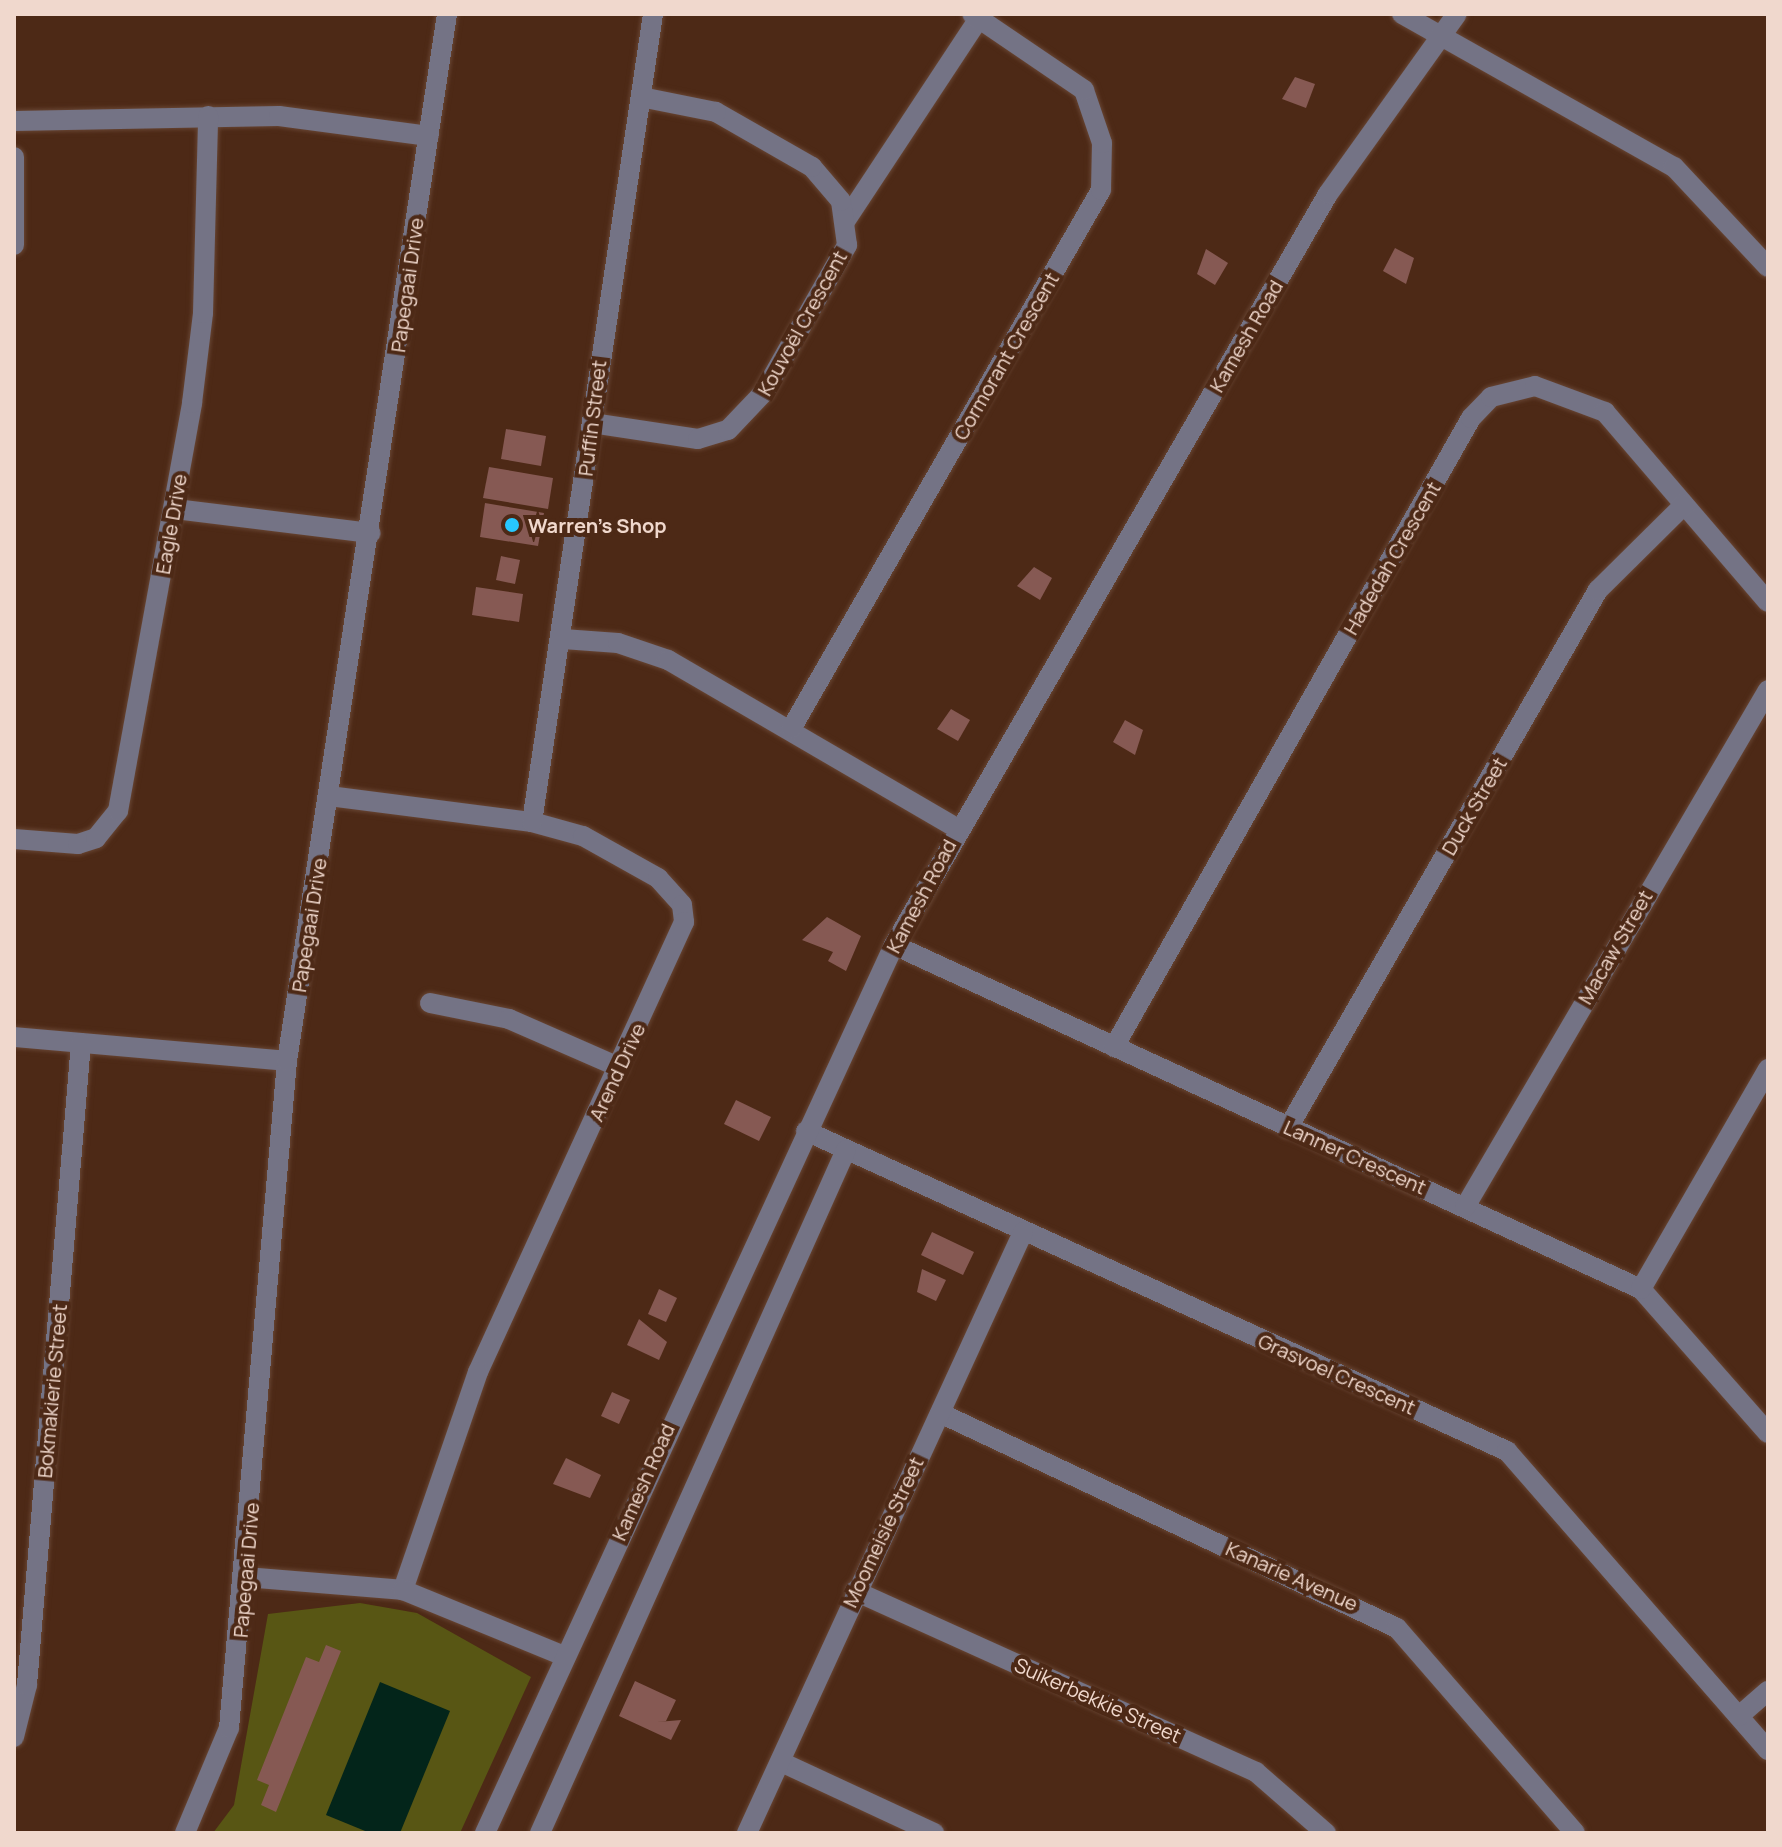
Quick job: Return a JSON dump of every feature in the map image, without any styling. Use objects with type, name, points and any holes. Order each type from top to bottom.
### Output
[{"type":"street","name":"Papegaai Drive","points":[[185,1833],[229,1728],[246,1577],[287,1061],[371,533],[447,14]]},
{"type":"street","name":"Puffin Street","points":[[532,822],[563,639],[653,14]]},
{"type":"street","points":[[1402,14],[1674,167],[1768,267]]},
{"type":"street","name":"Kamesh Road","points":[[485,1833],[894,945],[957,828],[1328,194],[1457,14]]},
{"type":"street","points":[[846,220],[978,15]]},
{"type":"street","name":"Cormorant Crescent","points":[[791,729],[1101,190],[1106,168],[1084,90],[978,15]]},
{"type":"street","points":[[641,97],[716,112],[812,167],[834,187],[846,220]]},
{"type":"street","points":[[14,121],[208,116],[324,118],[429,136]]},
{"type":"street","name":"Eagle Drive","points":[[14,839],[78,844],[96,838],[114,819],[175,509],[203,313],[208,116]]},
{"type":"street","points":[[14,157],[14,245]]},
{"type":"street","name":"Kouvoël Crescent","points":[[592,423],[698,439],[744,419],[847,245],[846,220]]},
{"type":"street","name":"Hadedah Crescent","points":[[1114,1047],[1483,404],[1523,386],[1592,404],[1768,602]]},
{"type":"street","name":"Duck Street","points":[[1288,1128],[1598,590],[1684,505]]},
{"type":"street","points":[[175,509],[371,533]]},
{"type":"street","points":[[563,639],[655,655],[791,729],[957,828]]},
{"type":"street","name":"Macaw Street","points":[[1465,1207],[1768,690]]},
{"type":"street","name":"Arend Drive","points":[[329,796],[532,822],[610,846],[682,905],[680,939],[478,1372],[403,1590]]},
{"type":"street","name":"Lanner Crescent","points":[[894,945],[1641,1289],[1768,1433]]},
{"type":"street","points":[[430,1003],[509,1019],[619,1067]]},
{"type":"street","points":[[14,1037],[287,1061]]},
{"type":"street","name":"Bokmakierie Street","points":[[14,1737],[27,1685],[81,1043]]},
{"type":"street","points":[[1641,1289],[1768,1069]]},
{"type":"street","name":"Grasvoel Crescent","points":[[806,1131],[1507,1451],[1768,1750]]},
{"type":"street","points":[[540,1833],[846,1150]]},
{"type":"street","name":"Moomeisie Street","points":[[747,1833],[855,1591],[1023,1232]]},
{"type":"street","name":"Kanarie Avenue","points":[[940,1413],[1397,1628],[1575,1833]]},
{"type":"street","points":[[246,1577],[403,1590],[564,1656]]},
{"type":"street","name":"Suikerbekkie Street","points":[[855,1591],[1256,1772],[1326,1833]]},
{"type":"street","points":[[1739,1716],[1768,1691]]},
{"type":"street","points":[[781,1762],[934,1833]]},
{"type":"shaded area","points":[[360,1603],[417,1613],[531,1677],[460,1833],[213,1833],[234,1805],[268,1614]]},
{"type":"shaded area","points":[[380,1682],[450,1711],[400,1833],[370,1833],[326,1815]]},
{"type":"building","points":[[1295,77],[1315,84],[1306,108],[1282,99]]},
{"type":"building","points":[[1395,248],[1414,258],[1406,284],[1383,271]]},
{"type":"building","points":[[1206,249],[1228,263],[1215,285],[1197,274]]},
{"type":"building","points":[[506,429],[546,436],[541,466],[501,459]]},
{"type":"building","points":[[489,467],[553,478],[548,509],[483,498]]},
{"type":"building","name":"Warren's Shop","points":[[485,503],[544,513],[538,546],[480,537]]},
{"type":"building","points":[[501,556],[520,560],[515,584],[496,580]]},
{"type":"building","points":[[1034,567],[1052,578],[1040,600],[1017,586]]},
{"type":"building","points":[[476,587],[523,594],[519,622],[472,615]]},
{"type":"building","points":[[951,709],[970,720],[958,741],[937,729]]},
{"type":"building","points":[[1125,720],[1143,730],[1135,755],[1113,742]]},
{"type":"building","points":[[827,917],[861,936],[846,971],[828,961],[833,952],[802,940]]},
{"type":"building","points":[[736,1100],[771,1117],[759,1141],[724,1124]]},
{"type":"building","points":[[932,1232],[974,1252],[963,1275],[921,1255]]},
{"type":"building","points":[[922,1269],[946,1280],[936,1301],[917,1292]]},
{"type":"building","points":[[659,1289],[677,1298],[666,1322],[648,1314]]},
{"type":"building","points":[[639,1319],[667,1342],[659,1360],[627,1345]]},
{"type":"building","points":[[612,1392],[630,1400],[619,1424],[601,1416]]},
{"type":"building","points":[[566,1458],[601,1475],[590,1498],[553,1484]]},
{"type":"building","points":[[326,1645],[341,1651],[276,1812],[261,1805],[269,1785],[257,1780],[306,1657],[319,1662]]},
{"type":"building","points":[[635,1681],[676,1700],[666,1721],[657,1722],[681,1720],[671,1740],[619,1716]]},
{"type":"place","name":"Warren's Shop","points":[[512,525]]}]
